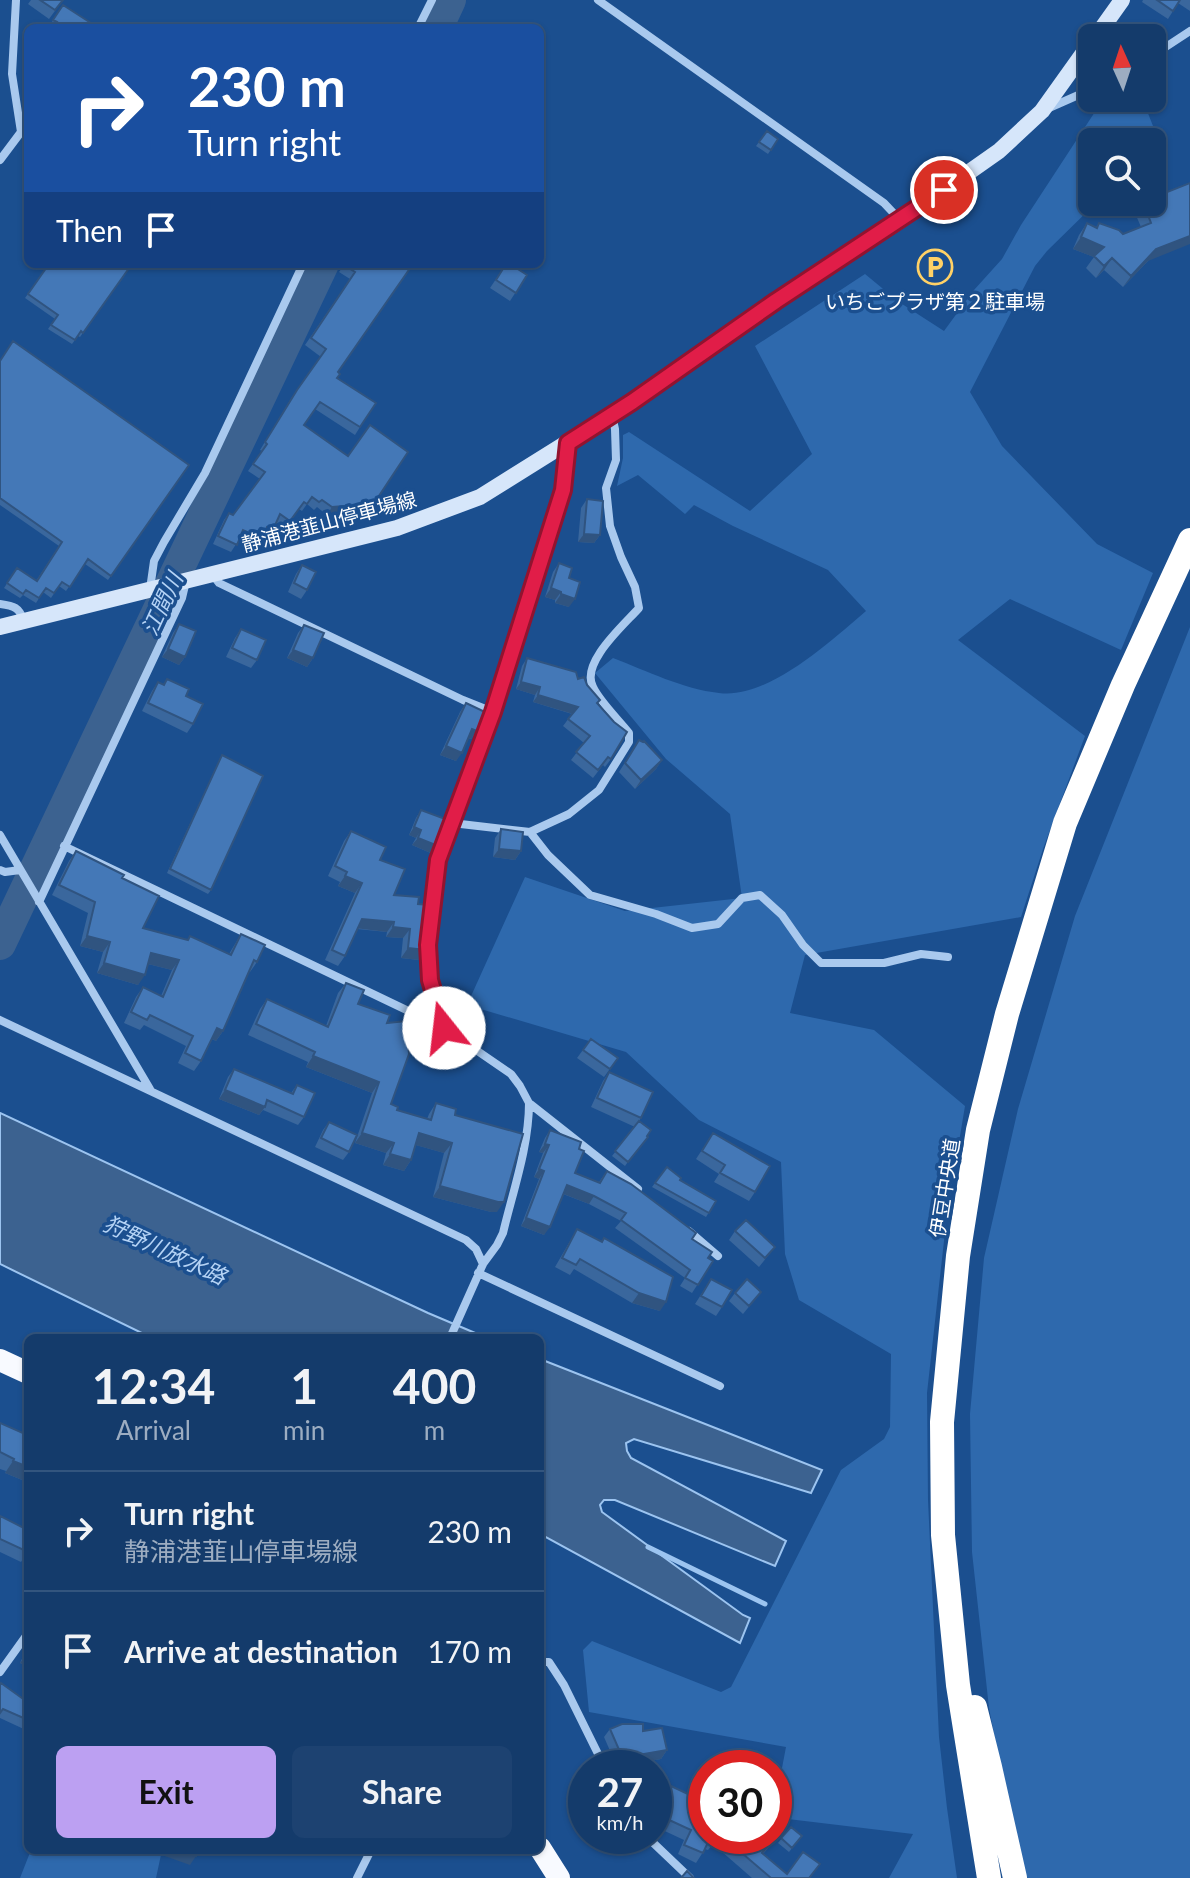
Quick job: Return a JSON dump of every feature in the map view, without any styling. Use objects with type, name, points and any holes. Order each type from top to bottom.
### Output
[{"type":"highway","name":"伊豆中央道","points":[[989,1878],[943,1535],[942,1422],[958,1256],[978,1130],[1007,1014],[1065,823],[1123,685],[1190,540]]},
{"type":"highway","name":"伊豆中央道","points":[[998,1878],[965,1691],[953,1535],[953,1423],[957,1354],[987,1135],[1012,1029],[1086,801],[1190,567]]},
{"type":"highway","points":[[0,1360],[24,1371]]},
{"type":"highway","points":[[965,1691],[956,1722],[975,1878]]},
{"type":"highway","points":[[965,1691],[990,1767],[1015,1878]]},
{"type":"highway","points":[[544,1854],[559,1878]]},
{"type":"main road","name":"静浦港韮山停車場線","points":[[1105,24],[1122,0]]},
{"type":"main road","name":"静浦港韮山停車場線","points":[[0,627],[397,528],[480,497],[611,415],[999,151],[1042,111],[1078,61]]},
{"type":"street","points":[[0,160],[21,132],[12,74],[16,0]]},
{"type":"street","points":[[420,24],[432,0]]},
{"type":"street","points":[[598,0],[884,203],[901,220]]},
{"type":"street","points":[[1166,47],[1190,31]]},
{"type":"street","points":[[1042,111],[1078,95]]},
{"type":"street","points":[[156,587],[154,561],[205,473],[301,268]]},
{"type":"street","points":[[452,823],[530,832],[569,814],[599,790],[629,742],[629,733],[592,686],[590,671],[601,651],[639,608],[635,587],[610,526],[606,488],[616,460],[615,429],[611,415]]},
{"type":"street","points":[[444,1028],[430,980],[428,945],[438,860],[493,712],[563,490],[568,443]]},
{"type":"street","points":[[211,574],[219,583],[493,712]]},
{"type":"street","points":[[37,899],[182,598],[186,580]]},
{"type":"street","points":[[0,604],[20,610],[24,621]]},
{"type":"street","points":[[530,832],[548,855],[590,895],[692,928],[718,924],[742,898],[760,895],[782,915],[803,945],[821,963],[884,963],[921,954],[948,957]]},
{"type":"street","points":[[0,835],[152,1091]]},
{"type":"street","points":[[64,846],[444,1028],[511,1074],[529,1103],[643,1193]]},
{"type":"street","points":[[0,870],[20,870]]},
{"type":"street","points":[[0,1020],[466,1240],[476,1249],[483,1264]]},
{"type":"street","points":[[452,1334],[478,1273],[503,1233],[529,1120],[529,1103]]},
{"type":"street","points":[[676,1220],[718,1256]]},
{"type":"street","points":[[478,1273],[720,1386]]},
{"type":"street","points":[[0,1672],[24,1639]]},
{"type":"street","points":[[544,1662],[549,1662],[564,1685],[596,1750]]},
{"type":"street","points":[[357,1878],[369,1854]]},
{"type":"street","points":[[665,1854],[690,1878]]},
{"type":"shaded area","points":[[1095,112],[1147,112],[1154,128],[1084,128]]},
{"type":"shaded area","points":[[1078,138],[1078,216],[1083,216],[1035,266],[970,392],[1002,446],[1097,544],[1153,573],[1121,650],[1010,599],[958,640],[1085,736],[1021,917],[805,955],[790,1013],[874,1030],[965,1106],[947,1214],[927,1393],[928,1500],[939,1737],[957,1878],[889,1878],[913,1834],[792,1819],[792,1750],[785,1750],[786,1747],[589,1712],[583,1650],[592,1641],[721,1692],[731,1687],[841,1470],[884,1439],[890,1427],[891,1354],[799,1300],[785,1254],[781,1162],[699,1120],[626,1052],[467,1005],[525,877],[625,911],[742,898],[730,814],[666,759],[595,673],[613,658],[692,688],[738,693],[777,678],[797,666],[866,611],[828,570],[694,505],[685,514],[638,475],[617,486],[623,458],[623,435],[629,432],[750,511],[812,454],[755,346],[865,274],[899,302],[944,331],[1002,259]]},
{"type":"shaded area","points":[[1190,627],[1190,1878],[1022,1878],[989,1708],[972,1552],[970,1414],[984,1258],[1018,1109],[1075,916]]},
{"type":"shaded area","points":[[29,1854],[161,1854],[156,1878],[20,1878]]},
{"type":"water","name":"狩野川放水路","points":[[0,1113],[478,1334],[144,1334],[0,1264]]},
{"type":"water","points":[[544,1361],[822,1470],[811,1493],[634,1439],[626,1443],[631,1458],[786,1541],[775,1566],[615,1500],[604,1500],[600,1505],[602,1512],[750,1618],[740,1643],[544,1536]]},
{"type":"building","points":[[40,0],[63,0],[55,10]]},
{"type":"building","points":[[1157,0],[1180,0],[1173,11]]},
{"type":"building","points":[[63,5],[92,24],[56,24],[53,20]]},
{"type":"building","points":[[767,131],[778,139],[771,150],[759,142]]},
{"type":"building","points":[[1190,183],[1190,236],[1156,249],[1131,276],[1112,258],[1104,266],[1094,256],[1104,247],[1081,237],[1087,223],[1097,228],[1099,223],[1123,234],[1151,223],[1148,216],[1166,216],[1166,192]]},
{"type":"building","points":[[46,268],[129,268],[75,340],[51,325],[58,315],[28,294]]},
{"type":"building","points":[[349,268],[410,268],[338,372],[337,378],[376,403],[360,427],[320,402],[304,425],[348,456],[370,425],[408,452],[369,511],[346,516],[344,506],[332,507],[312,497],[307,504],[304,502],[290,521],[280,514],[273,530],[267,527],[262,539],[243,530],[237,545],[218,536],[229,513],[233,515],[265,472],[253,464],[297,390],[326,349],[311,338],[355,272]]},
{"type":"building","points":[[504,268],[516,268],[527,275],[516,293],[496,280]]},
{"type":"building","points":[[13,341],[189,465],[111,576],[88,559],[70,587],[62,582],[54,593],[46,588],[39,598],[26,590],[23,594],[7,583],[17,568],[37,581],[62,542],[0,498],[0,361]]},
{"type":"building","points":[[587,499],[603,501],[600,535],[584,534]]},
{"type":"building","points":[[559,563],[572,568],[569,578],[580,582],[575,599],[551,588]]},
{"type":"building","points":[[302,565],[316,572],[307,590],[294,583]]},
{"type":"building","points":[[179,624],[196,631],[185,657],[168,649]]},
{"type":"building","points":[[304,625],[324,633],[313,658],[293,650]]},
{"type":"building","points":[[241,629],[266,640],[257,660],[232,648]]},
{"type":"building","points":[[527,658],[576,672],[578,679],[584,677],[600,700],[597,703],[627,732],[611,759],[608,757],[598,770],[576,752],[590,736],[568,719],[578,707],[538,695],[540,687],[521,682]]},
{"type":"building","points":[[167,679],[189,689],[186,696],[203,704],[193,724],[148,703],[158,682],[164,685]]},
{"type":"building","points":[[466,703],[485,712],[477,731],[472,729],[462,753],[446,746]]},
{"type":"building","points":[[639,740],[644,741],[662,760],[641,780],[625,763]]},
{"type":"building","points":[[222,755],[263,776],[211,890],[170,869]]},
{"type":"building","points":[[421,810],[448,820],[438,846],[418,838],[421,830],[414,827]]},
{"type":"building","points":[[501,829],[523,832],[521,851],[499,849]]},
{"type":"building","points":[[351,831],[386,847],[380,860],[405,869],[394,895],[419,897],[418,904],[431,905],[426,950],[408,948],[410,929],[393,927],[394,922],[362,919],[345,956],[332,950],[362,883],[345,876],[347,872],[335,866]]},
{"type":"building","points":[[76,851],[159,896],[143,928],[188,940],[190,936],[231,955],[241,934],[265,945],[257,962],[254,960],[223,1031],[217,1028],[201,1061],[185,1053],[193,1036],[150,1015],[147,1020],[131,1012],[143,987],[163,997],[179,960],[151,953],[145,975],[104,963],[110,942],[87,936],[95,902],[59,885]]},
{"type":"building","points":[[346,983],[364,990],[358,1004],[390,1015],[387,1023],[406,1021],[409,1054],[391,1104],[398,1107],[397,1110],[431,1120],[436,1103],[456,1109],[455,1115],[523,1134],[504,1202],[440,1186],[452,1143],[419,1133],[411,1160],[390,1154],[394,1143],[362,1133],[379,1082],[313,1056],[315,1052],[256,1024],[267,999],[328,1027]]},
{"type":"building","points":[[591,1039],[618,1058],[610,1069],[583,1050]]},
{"type":"building","points":[[234,1069],[293,1094],[297,1085],[315,1093],[304,1117],[267,1100],[265,1107],[225,1090]]},
{"type":"building","points":[[609,1072],[653,1092],[641,1118],[597,1098]]},
{"type":"building","points":[[639,1121],[651,1130],[628,1162],[615,1151]]},
{"type":"building","points":[[329,1122],[357,1135],[349,1152],[321,1138]]},
{"type":"building","points":[[550,1130],[581,1142],[579,1149],[584,1151],[575,1173],[600,1183],[607,1171],[631,1184],[696,1233],[692,1239],[712,1252],[708,1258],[713,1261],[698,1285],[685,1278],[690,1270],[621,1220],[626,1213],[567,1185],[550,1227],[526,1218],[544,1171],[539,1169],[549,1145],[545,1144]]},
{"type":"building","points":[[713,1133],[770,1166],[755,1192],[720,1173],[725,1165],[702,1151]]},
{"type":"building","points":[[667,1167],[680,1180],[716,1201],[709,1213],[655,1183]]},
{"type":"building","points":[[746,1220],[775,1247],[765,1258],[735,1231]]},
{"type":"building","points":[[577,1229],[602,1242],[604,1238],[673,1277],[666,1302],[639,1293],[580,1259],[576,1265],[562,1258]]},
{"type":"building","points":[[711,1279],[732,1290],[722,1307],[701,1296]]},
{"type":"building","points":[[747,1279],[761,1292],[749,1306],[735,1293]]},
{"type":"building","points":[[0,1423],[24,1434],[24,1465],[0,1452]]},
{"type":"building","points":[[0,1516],[24,1528],[24,1550],[0,1539]]},
{"type":"building","points":[[0,1685],[24,1700],[24,1718],[3,1709],[0,1713]]},
{"type":"building","points":[[622,1724],[643,1724],[643,1731],[662,1728],[667,1750],[619,1750],[610,1729]]},
{"type":"building","points":[[672,1786],[688,1794],[688,1829],[672,1821]]},
{"type":"building","points":[[792,1828],[802,1836],[792,1848]]},
{"type":"building","points":[[803,1852],[820,1864],[809,1878],[771,1878],[743,1854],[763,1854],[787,1874]]},
{"type":"building","points":[[687,1871],[694,1878],[681,1878]]},
{"type":"waterway","name":"江間川","points":[[439,24],[450,0]]},
{"type":"waterway","name":"江間川","points":[[0,944],[321,268]]},
{"type":"waterway","points":[[648,1547],[765,1604]]},
{"type":"place","name":"いちごプラザ第２駐車場","points":[[935,267]]},
{"type":"route","points":[[444,1028],[430,980],[428,945],[438,860],[493,712],[563,490],[568,443],[944,190]]}]
